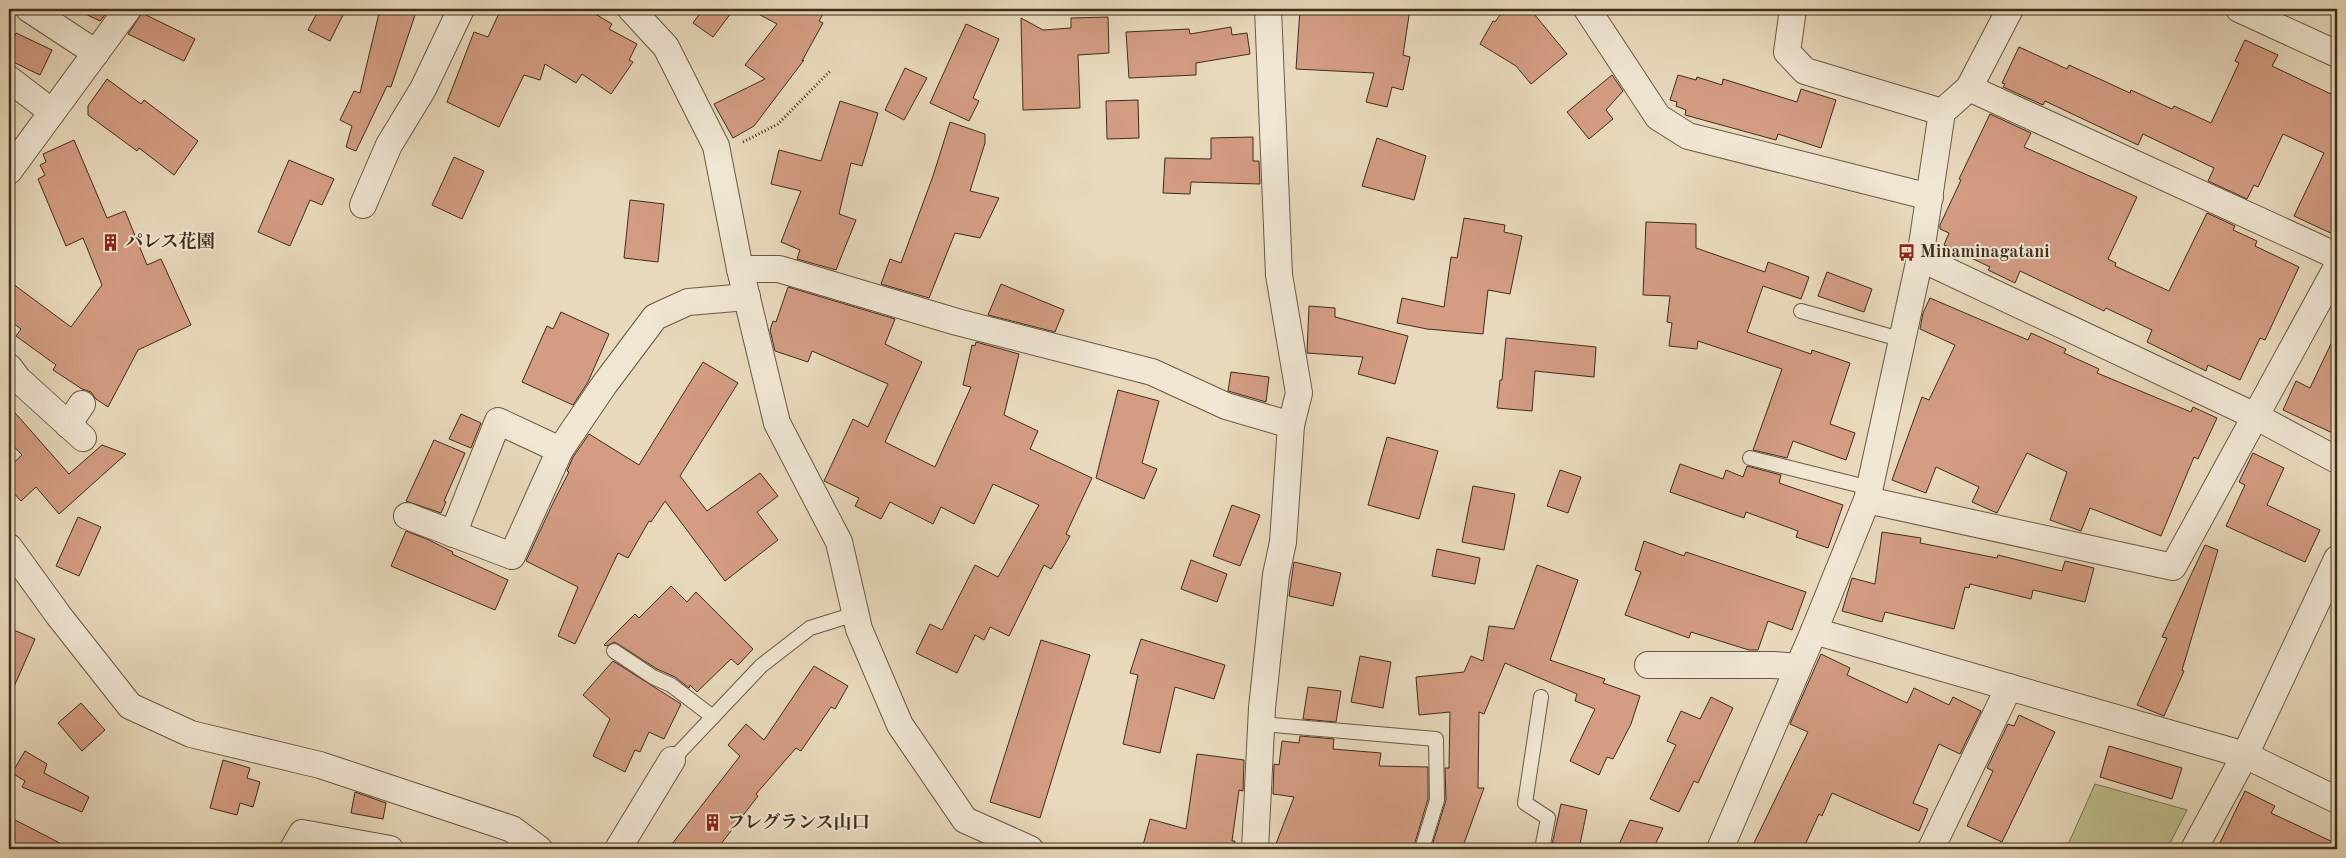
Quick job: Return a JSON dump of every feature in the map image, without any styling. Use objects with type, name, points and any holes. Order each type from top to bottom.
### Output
[{"type":"street","points":[[30,9],[96,53]]},
{"type":"street","points":[[9,171],[128,9]]},
{"type":"street","points":[[363,205],[389,145],[423,89],[461,9]]},
{"type":"street","points":[[631,9],[666,47],[716,146],[740,269],[777,423],[839,542],[859,629],[900,725],[966,820],[1030,849]]},
{"type":"street","points":[[1255,849],[1261,724],[1276,576],[1283,542],[1291,425],[1299,393],[1279,275],[1268,9]]},
{"type":"street","points":[[1587,9],[1658,116],[1688,136],[1930,197]]},
{"type":"street","points":[[1793,9],[1788,52],[1805,72],[1942,112]]},
{"type":"street","points":[[1720,849],[1814,632],[1868,494],[1920,258],[1942,112],[1970,88],[2010,9]]},
{"type":"street","points":[[2238,9],[2337,54]]},
{"type":"street","points":[[9,79],[52,112]]},
{"type":"street","points":[[1970,88],[2337,256]]},
{"type":"street","points":[[1920,258],[2255,416],[2337,460]]},
{"type":"street","points":[[1868,494],[2172,567],[2337,267]]},
{"type":"street","points":[[740,269],[779,269],[957,322],[1152,372],[1226,406],[1291,425]]},
{"type":"street","points":[[407,516],[512,556],[560,450],[604,385],[655,317],[688,302],[747,297]]},
{"type":"street","points":[[9,366],[18,379],[78,423]]},
{"type":"street","points":[[453,534],[498,421],[560,450]]},
{"type":"street","points":[[9,547],[59,616],[130,706],[191,734],[320,765],[512,829],[539,849]]},
{"type":"street","points":[[2194,849],[2245,755],[2337,559]]},
{"type":"street","points":[[1814,632],[2245,755],[2337,800]]},
{"type":"street","points":[[1648,665],[1773,665],[1798,667]]},
{"type":"street","points":[[1931,849],[2009,687]]},
{"type":"street","points":[[618,849],[672,760]]},
{"type":"street","points":[[293,849],[302,833],[390,849]]},
{"type":"lane","points":[[1801,311],[1902,340]]},
{"type":"lane","points":[[1750,458],[1868,494]]},
{"type":"lane","points":[[672,760],[761,666],[810,628],[856,614]]},
{"type":"lane","points":[[614,651],[653,677],[671,686],[713,717]]},
{"type":"lane","points":[[1541,697],[1525,803],[1548,818],[1542,849]]},
{"type":"lane","points":[[1261,724],[1436,739],[1436,800],[1422,849]]},
{"type":"path","points":[[718,155],[778,124],[831,70]]},
{"type":"green space","points":[[2095,784],[2187,810],[2168,847],[2165,849],[2066,849]]},
{"type":"building","points":[[75,9],[110,9],[100,21]]},
{"type":"building","points":[[319,9],[346,9],[330,41],[308,30]]},
{"type":"building","points":[[380,9],[417,9],[391,87],[387,86],[356,151],[346,147],[352,126],[340,120],[354,91],[360,93]]},
{"type":"building","points":[[501,9],[587,9],[612,24],[609,29],[637,44],[629,60],[633,62],[611,94],[582,74],[576,83],[545,64],[540,80],[524,75],[499,127],[447,102],[474,32],[488,37]]},
{"type":"building","points":[[703,9],[734,9],[713,37],[693,23]]},
{"type":"building","points":[[749,9],[826,9],[819,21],[823,23],[802,61],[804,60],[754,126],[733,138],[714,104],[765,79],[745,65],[777,24]]},
{"type":"building","points":[[1300,9],[1410,9],[1403,55],[1410,57],[1403,90],[1392,87],[1387,107],[1366,102],[1374,73],[1296,69]]},
{"type":"building","points":[[1504,9],[1530,9],[1567,54],[1531,84],[1516,66],[1480,44],[1493,21],[1495,22]]},
{"type":"building","points":[[142,13],[195,39],[184,61],[128,34]]},
{"type":"building","points":[[1108,17],[1109,53],[1078,55],[1080,108],[1023,110],[1021,18],[1043,30],[1071,28],[1071,18]]},
{"type":"building","points":[[966,24],[999,39],[973,98],[979,101],[969,121],[930,103]]},
{"type":"building","points":[[1231,27],[1232,35],[1247,33],[1250,54],[1196,63],[1196,75],[1129,78],[1126,32],[1189,29],[1190,34]]},
{"type":"building","points":[[16,33],[52,50],[40,75],[9,60],[9,48]]},
{"type":"building","points":[[2245,40],[2278,55],[2272,66],[2337,97],[2337,236],[2294,216],[2324,153],[2283,134],[2258,187],[2254,185],[2247,199],[2208,181],[2214,168],[2143,134],[2138,145],[2045,101],[2043,105],[2003,87],[2005,84],[2002,83],[2019,47],[2067,69],[2069,65],[2130,93],[2131,90],[2172,109],[2174,106],[2211,123],[2239,63],[2235,61]]},
{"type":"building","points":[[905,68],[927,78],[904,120],[885,110]]},
{"type":"building","points":[[1612,75],[1623,91],[1606,110],[1613,119],[1589,139],[1567,112]]},
{"type":"building","points":[[1678,75],[1696,80],[1697,77],[1722,85],[1723,79],[1797,102],[1801,89],[1836,100],[1821,148],[1778,134],[1776,140],[1685,115],[1686,110],[1676,106],[1677,102],[1670,100]]},
{"type":"building","points":[[107,79],[141,104],[144,100],[198,141],[174,175],[139,148],[137,151],[88,115],[88,106]]},
{"type":"building","points":[[1138,100],[1139,138],[1107,139],[1106,101]]},
{"type":"building","points":[[840,101],[878,113],[862,166],[851,163],[839,214],[856,220],[836,270],[797,259],[800,250],[781,242],[801,191],[771,184],[779,150],[821,161]]},
{"type":"building","points":[[1990,114],[2031,133],[2024,147],[2137,197],[2108,259],[2116,263],[2115,266],[2169,291],[2207,213],[2235,226],[2233,230],[2257,241],[2255,246],[2299,267],[2265,340],[2260,338],[2240,380],[2208,365],[2206,371],[2147,342],[2152,330],[2106,308],[2104,311],[2020,271],[2015,283],[1988,270],[1990,267],[1944,245],[1949,233],[1940,229],[1940,225],[1961,180],[1959,179]]},
{"type":"building","points":[[950,122],[985,134],[985,143],[970,191],[999,198],[980,238],[955,233],[929,298],[881,284],[890,259],[901,263],[933,176]]},
{"type":"building","points":[[1253,137],[1253,161],[1259,161],[1260,184],[1191,182],[1190,194],[1163,193],[1165,158],[1211,159],[1211,138]]},
{"type":"building","points":[[1377,138],[1426,156],[1414,200],[1362,186]]},
{"type":"building","points":[[74,140],[107,218],[125,211],[147,265],[161,259],[191,325],[138,350],[108,407],[96,399],[91,392],[82,389],[53,370],[56,365],[16,336],[21,329],[9,320],[9,281],[71,327],[102,285],[83,238],[66,246],[38,179],[45,175],[40,165],[46,162],[43,154]]},
{"type":"building","points":[[454,157],[484,171],[462,219],[432,205]]},
{"type":"building","points":[[289,160],[334,179],[322,205],[310,200],[290,246],[258,232]]},
{"type":"building","points":[[630,200],[664,204],[658,262],[624,258]]},
{"type":"building","points":[[1464,218],[1505,225],[1504,232],[1522,236],[1510,294],[1488,290],[1483,334],[1427,329],[1397,323],[1402,298],[1444,307],[1451,257],[1457,258]]},
{"type":"building","points":[[1646,222],[1696,224],[1696,248],[1765,272],[1768,262],[1809,277],[1801,299],[1763,286],[1747,332],[1811,354],[1812,350],[1850,363],[1830,424],[1855,433],[1846,460],[1793,441],[1787,458],[1753,450],[1782,369],[1698,341],[1697,349],[1669,346],[1672,323],[1667,322],[1670,296],[1643,295]]},
{"type":"building","points":[[1827,272],[1872,289],[1864,312],[1818,296]]},
{"type":"building","points":[[1001,284],[1064,310],[1055,332],[988,315]]},
{"type":"building","points":[[788,287],[895,319],[885,344],[922,362],[885,442],[935,467],[971,387],[963,385],[972,345],[975,346],[976,342],[1019,354],[1004,415],[1038,431],[1030,449],[1092,478],[1066,534],[1070,536],[1051,569],[1044,565],[1009,636],[990,627],[984,640],[975,635],[957,673],[916,653],[930,624],[942,630],[975,565],[998,577],[1039,505],[993,484],[974,524],[941,507],[933,524],[890,502],[881,519],[855,506],[859,498],[824,481],[853,419],[868,427],[888,384],[812,351],[808,362],[775,351],[770,330],[773,321],[776,322]]},
{"type":"building","points":[[1930,298],[2028,340],[2031,333],[2066,349],[2064,353],[2099,369],[2097,373],[2191,412],[2193,407],[2217,418],[2198,459],[2194,457],[2161,536],[2090,508],[2081,531],[2050,520],[2067,472],[2027,453],[1997,513],[1972,502],[1979,487],[1936,467],[1926,493],[1892,480],[1922,397],[1929,400],[1955,345],[1920,329],[1923,313]]},
{"type":"building","points":[[1309,306],[1335,308],[1335,317],[1408,336],[1395,384],[1358,374],[1363,357],[1307,353]]},
{"type":"building","points":[[561,312],[609,334],[588,382],[573,405],[522,382],[547,326],[553,329]]},
{"type":"building","points":[[2337,331],[2337,435],[2283,410],[2296,381],[2310,388]]},
{"type":"building","points":[[1506,338],[1596,347],[1594,377],[1535,371],[1532,411],[1497,408]]},
{"type":"building","points":[[703,362],[738,383],[680,476],[707,511],[760,473],[778,496],[757,512],[778,540],[725,581],[665,501],[651,522],[649,521],[628,558],[618,553],[575,644],[558,636],[578,587],[526,561],[569,472],[567,471],[573,457],[589,434],[639,465]]},
{"type":"building","points":[[1231,372],[1269,377],[1266,402],[1228,391]]},
{"type":"building","points":[[1118,390],[1159,401],[1142,463],[1157,469],[1144,499],[1096,478]]},
{"type":"building","points":[[9,406],[69,474],[102,445],[126,454],[59,514],[36,487],[21,501],[9,488],[9,467],[22,455],[9,441]]},
{"type":"building","points":[[461,414],[481,423],[471,448],[449,439]]},
{"type":"building","points":[[1387,437],[1438,451],[1419,519],[1368,505]]},
{"type":"building","points":[[434,440],[465,453],[444,501],[446,502],[441,513],[406,501]]},
{"type":"building","points":[[2253,453],[2284,468],[2267,505],[2320,530],[2305,562],[2226,526],[2245,485],[2239,482]]},
{"type":"building","points":[[1680,464],[1723,479],[1726,470],[1743,477],[1747,466],[1781,475],[1779,483],[1843,505],[1828,548],[1796,537],[1798,531],[1746,512],[1744,518],[1670,492]]},
{"type":"building","points":[[1560,470],[1581,477],[1568,513],[1547,506]]},
{"type":"building","points":[[1473,486],[1515,494],[1504,550],[1462,542]]},
{"type":"building","points":[[1232,505],[1260,515],[1240,566],[1213,556]]},
{"type":"building","points":[[78,517],[101,527],[79,576],[56,566]]},
{"type":"building","points":[[406,531],[429,540],[453,552],[452,554],[508,580],[495,610],[391,566]]},
{"type":"building","points":[[1882,532],[1921,538],[1920,543],[1997,558],[1998,555],[2062,571],[2065,561],[2094,568],[2085,602],[2033,590],[2031,599],[1970,584],[1969,588],[1965,587],[1954,629],[1885,612],[1882,622],[1842,611],[1852,578],[1875,584]]},
{"type":"building","points":[[1644,541],[1684,556],[1686,552],[1806,592],[1792,630],[1768,621],[1758,650],[1749,650],[1691,632],[1689,638],[1625,615],[1641,572],[1635,570]]},
{"type":"building","points":[[2205,545],[2218,550],[2182,670],[2184,671],[2164,716],[2137,705],[2167,638],[2162,637]]},
{"type":"building","points":[[1437,549],[1480,558],[1475,584],[1432,576]]},
{"type":"building","points":[[1191,560],[1227,574],[1217,602],[1181,589]]},
{"type":"building","points":[[1294,562],[1341,573],[1333,606],[1289,596]]},
{"type":"building","points":[[1537,565],[1578,580],[1550,660],[1605,679],[1603,683],[1640,696],[1631,724],[1613,759],[1607,757],[1599,775],[1570,761],[1595,709],[1575,701],[1577,694],[1505,663],[1484,714],[1479,712],[1478,788],[1484,788],[1462,849],[1431,849],[1446,800],[1445,768],[1449,768],[1450,712],[1419,715],[1416,677],[1464,672],[1471,656],[1483,661],[1489,626],[1514,629]]},
{"type":"building","points":[[671,586],[687,602],[696,592],[753,649],[738,665],[731,659],[697,692],[690,685],[689,688],[675,677],[657,669],[618,644],[614,642],[607,646],[604,645],[635,614],[639,618]]},
{"type":"building","points":[[9,628],[35,639],[9,698]]},
{"type":"building","points":[[1141,639],[1225,665],[1214,699],[1175,687],[1160,753],[1123,744],[1138,675],[1130,673]]},
{"type":"building","points":[[1041,640],[1090,655],[1040,818],[990,802]]},
{"type":"building","points":[[1821,654],[1850,668],[1847,675],[1907,703],[1914,688],[1949,705],[1953,697],[1981,711],[1960,754],[1939,744],[1913,803],[1928,809],[1919,831],[1832,793],[1822,816],[1819,814],[1803,849],[1751,849],[1808,732],[1790,724]]},
{"type":"building","points":[[1360,656],[1391,662],[1383,708],[1351,702]]},
{"type":"building","points":[[613,661],[681,704],[664,739],[649,732],[640,752],[635,750],[625,772],[593,756],[610,719],[583,695]]},
{"type":"building","points":[[814,666],[848,686],[835,709],[831,707],[801,751],[796,748],[756,794],[758,796],[717,849],[668,849],[740,756],[728,745],[746,724],[764,740]]},
{"type":"building","points":[[1308,687],[1341,691],[1336,722],[1303,719]]},
{"type":"building","points":[[1711,697],[1733,708],[1698,783],[1694,781],[1679,812],[1650,799],[1676,745],[1667,741],[1681,711],[1700,719]]},
{"type":"building","points":[[81,703],[105,730],[82,751],[58,723]]},
{"type":"building","points":[[2019,715],[2055,732],[2002,842],[1967,826],[1993,771],[1987,768],[2008,724],[2014,726]]},
{"type":"building","points":[[1300,736],[1334,739],[1333,749],[1381,753],[1379,766],[1428,767],[1428,799],[1413,849],[1274,849],[1294,797],[1273,794],[1274,764],[1279,765],[1282,741],[1299,743]]},
{"type":"building","points":[[2109,746],[2182,768],[2172,799],[2100,777]]},
{"type":"building","points":[[25,751],[47,764],[44,773],[89,797],[82,812],[22,787],[25,781],[12,773]]},
{"type":"building","points":[[1197,754],[1244,760],[1243,791],[1239,790],[1232,841],[1235,841],[1234,849],[1142,849],[1150,819],[1186,829]]},
{"type":"building","points":[[223,760],[250,768],[247,778],[260,782],[253,807],[240,803],[237,815],[210,808]]},
{"type":"building","points":[[2245,791],[2275,806],[2271,813],[2337,844],[2337,849],[2217,849]]},
{"type":"building","points":[[355,792],[386,803],[383,819],[351,813]]},
{"type":"building","points":[[1561,804],[1587,810],[1579,849],[1551,849]]},
{"type":"building","points":[[9,817],[27,826],[71,849],[9,849]]},
{"type":"building","points":[[1630,820],[1663,828],[1653,849],[1617,849]]},
{"type":"place","name":"パレス花園","points":[[111,242]]},
{"type":"place","name":"Minaminagatani","points":[[1906,252]]},
{"type":"place","name":"フレグランス山口","points":[[713,823]]}]
